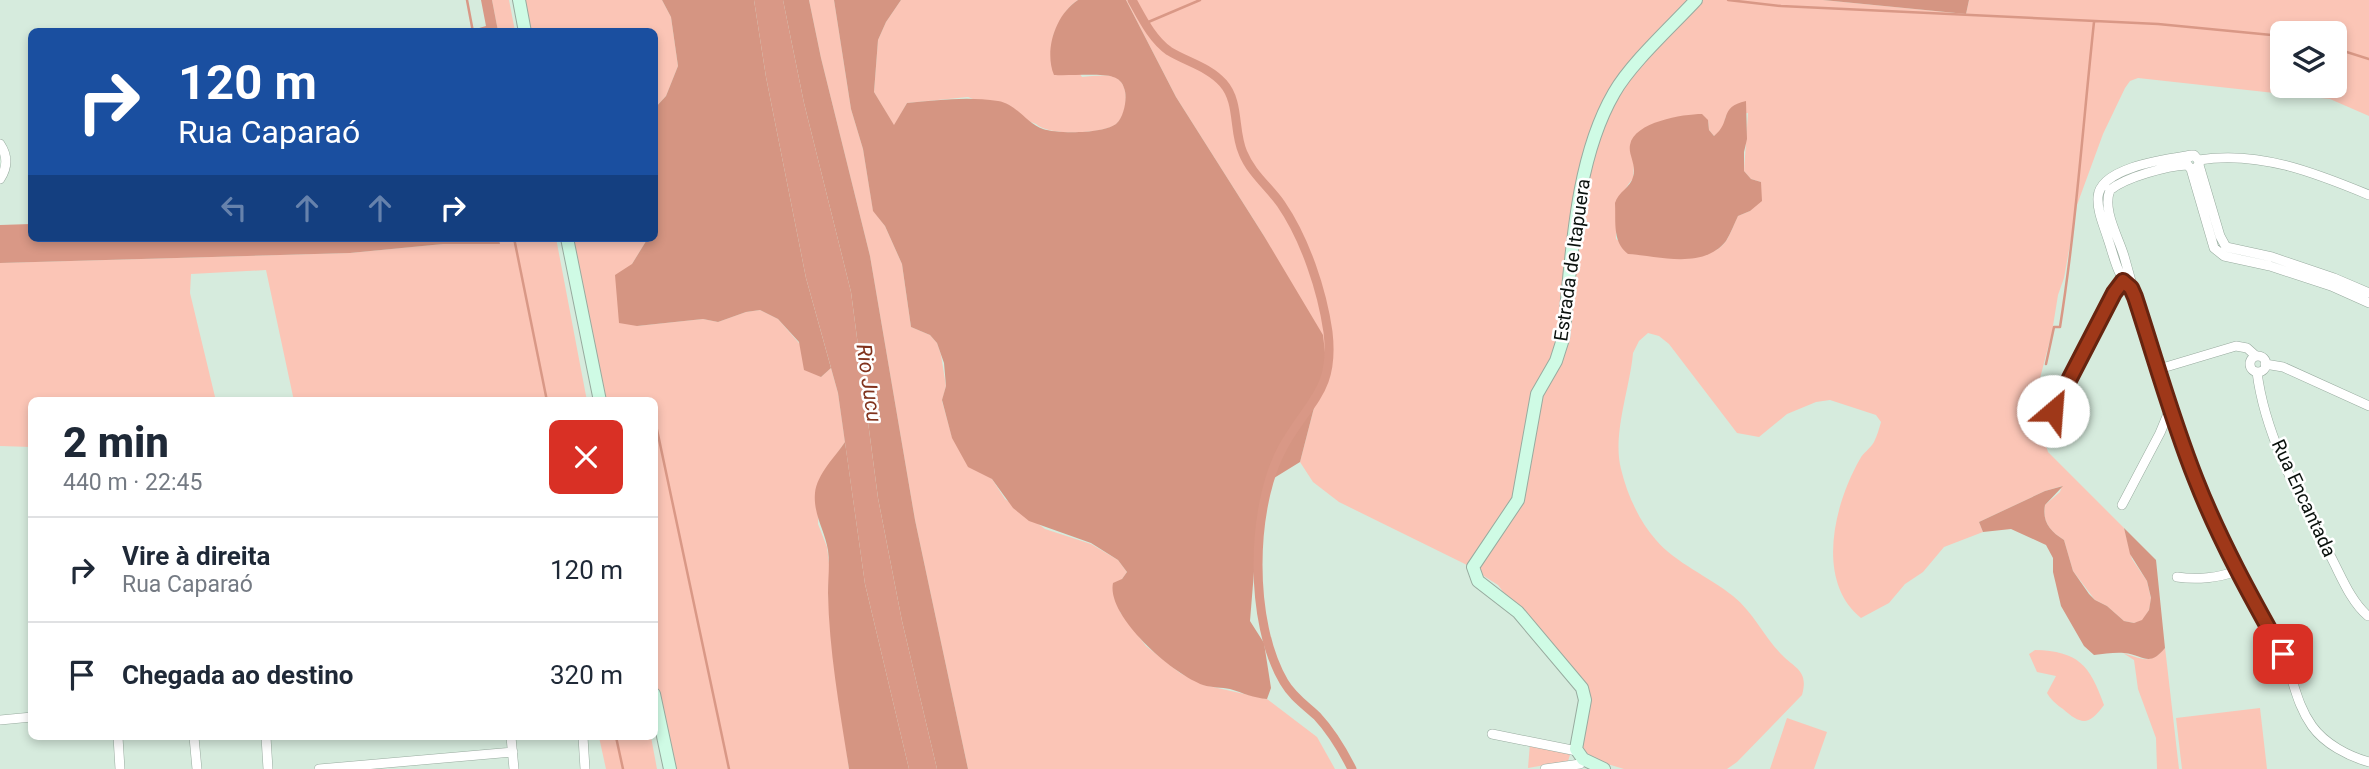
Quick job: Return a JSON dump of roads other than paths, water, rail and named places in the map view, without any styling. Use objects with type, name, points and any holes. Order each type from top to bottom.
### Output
[{"type":"street","points":[[519,0],[524,28]]},
{"type":"street","name":"Estrada de Itapuera","points":[[1580,761],[1576,741],[1585,700],[1582,688],[1518,612],[1478,581],[1473,567],[1518,500],[1537,394],[1556,360],[1563,339],[1581,188],[1595,138],[1615,91],[1696,0]]},
{"type":"street","points":[[0,144],[5,151],[7,162],[0,179]]},
{"type":"street","points":[[2369,195],[2306,171],[2248,158],[2172,166],[2123,182],[2110,190],[2108,206],[2126,279],[2159,369],[2169,409],[2197,483],[2236,571],[2283,654],[2297,701],[2315,729],[2342,751],[2369,762]]},
{"type":"street","points":[[2194,163],[2226,247],[2272,257],[2369,293]]},
{"type":"street","points":[[2194,163],[2214,248],[2219,253],[2331,286],[2369,303]]},
{"type":"street","points":[[568,242],[599,397]]},
{"type":"street","points":[[2053,411],[2114,293],[2126,279]]},
{"type":"street","points":[[2159,369],[2229,348],[2246,348],[2253,360],[2253,371],[2264,368],[2265,363]]},
{"type":"street","points":[[2253,360],[2264,359],[2265,363],[2283,367],[2369,406]]},
{"type":"street","name":"Rua Encantada","points":[[2257,372],[2269,420],[2298,492],[2346,586],[2362,611],[2369,615]]},
{"type":"street","points":[[2122,505],[2160,433],[2169,409]]},
{"type":"street","points":[[2178,577],[2227,575],[2236,571]]},
{"type":"street","points":[[2369,615],[2369,626]]},
{"type":"street","points":[[658,713],[670,769]]},
{"type":"street","points":[[0,720],[28,717]]},
{"type":"street","points":[[1492,734],[1604,769]]},
{"type":"street","points":[[118,740],[120,769]]},
{"type":"street","points":[[194,740],[197,769]]},
{"type":"street","points":[[265,740],[268,769]]},
{"type":"street","points":[[511,740],[514,769]]},
{"type":"street","points":[[583,740],[586,769]]},
{"type":"street","points":[[319,769],[513,752]]},
{"type":"street","points":[[1545,769],[1580,761]]},
{"type":"waterway","points":[[467,0],[472,28]]},
{"type":"waterway","points":[[1132,0],[1148,28],[1163,46],[1211,73],[1223,83],[1232,99],[1243,153],[1290,218],[1305,249],[1322,299],[1328,332],[1327,369],[1318,395],[1292,431],[1272,472],[1264,501],[1260,532],[1260,598],[1264,629],[1284,682],[1327,728],[1352,769]]},
{"type":"waterway","points":[[1146,23],[1200,0]]},
{"type":"waterway","points":[[1728,0],[1781,6],[2158,24],[2270,35]]},
{"type":"waterway","points":[[2046,364],[2054,327],[2060,327],[2066,289],[2094,22]]},
{"type":"waterway","points":[[2347,52],[2369,59]]},
{"type":"waterway","points":[[515,242],[546,397]]},
{"type":"waterway","points":[[658,434],[729,769]]},
{"type":"waterway","points":[[617,740],[623,769]]},
{"type":"water label","name":"Rio Jucu","points":[[869,383]]}]
